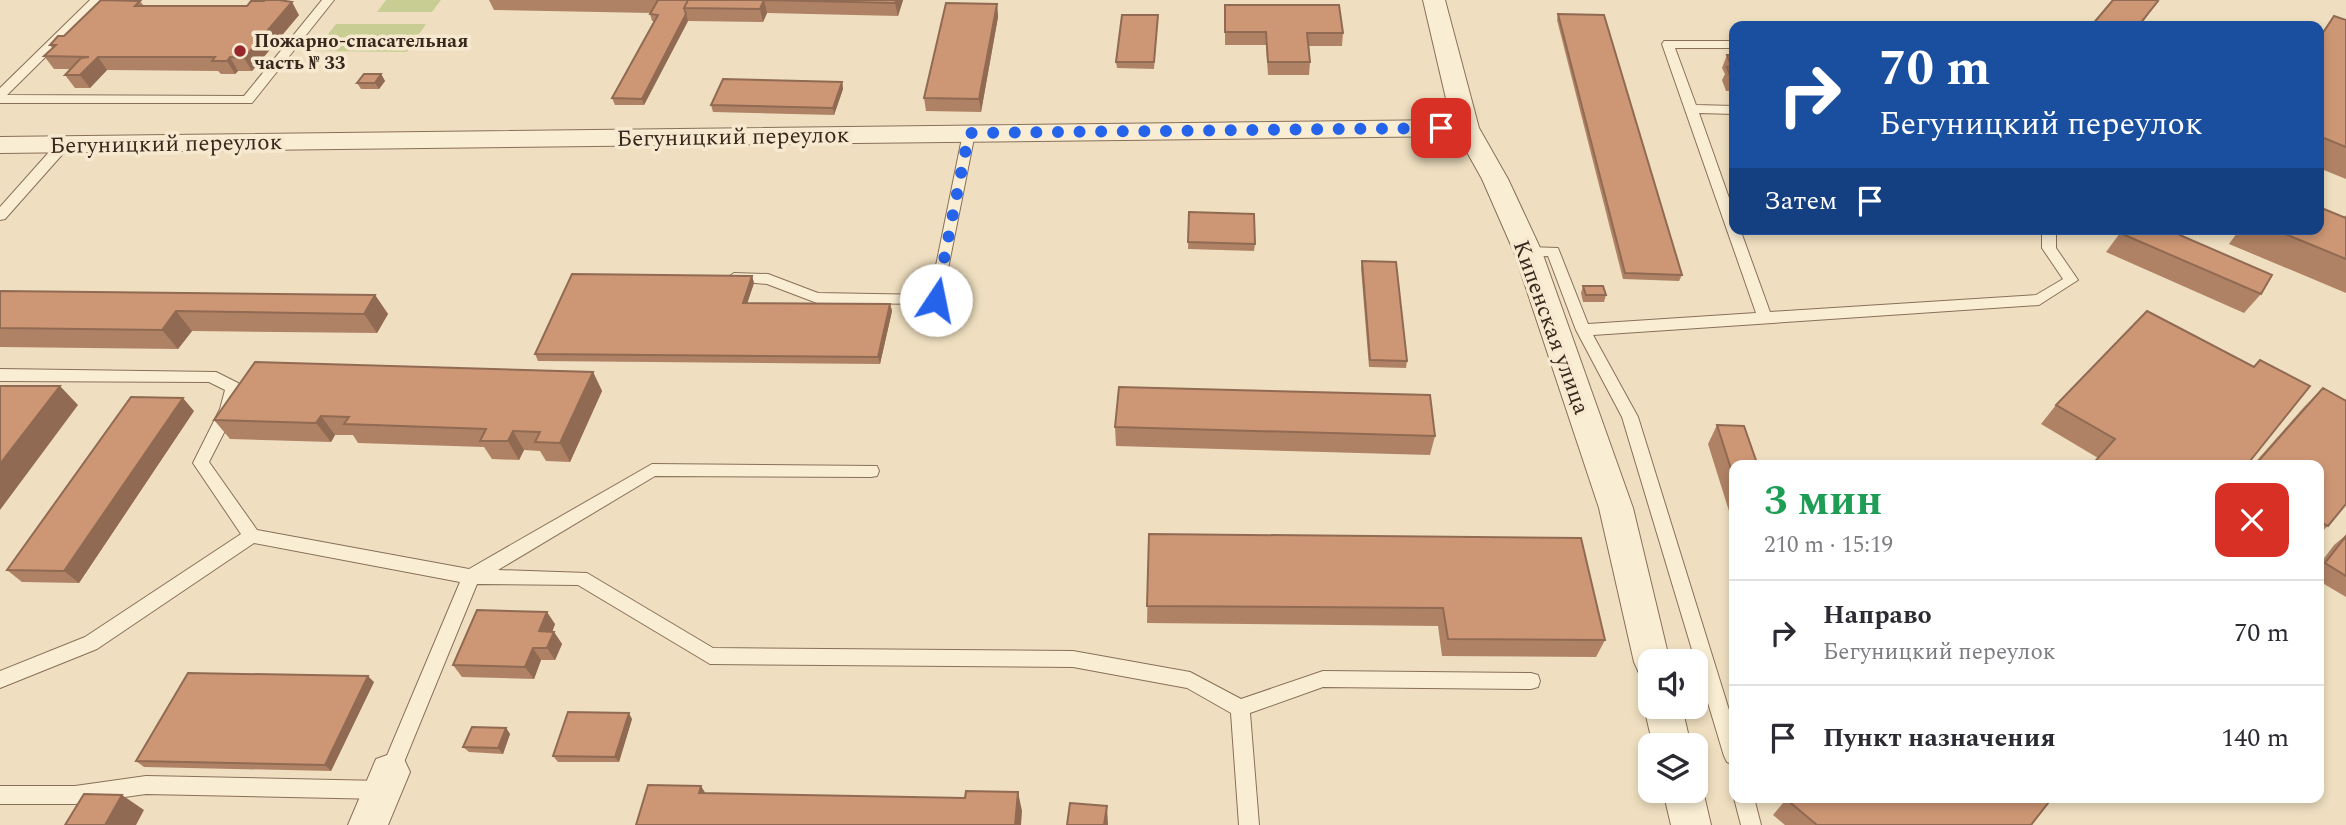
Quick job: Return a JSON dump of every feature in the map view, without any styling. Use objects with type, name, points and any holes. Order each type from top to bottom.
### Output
[{"type":"street","name":"Кипенская улица","points":[[1434,0],[1466,128],[1495,179],[1528,252],[1616,508],[1649,649]]},
{"type":"street","name":"Бегуницкий переулок","points":[[0,145],[1466,128]]},
{"type":"street","points":[[1686,803],[1691,825]]},
{"type":"lane","points":[[0,97],[97,0]]},
{"type":"lane","points":[[0,97],[248,100],[328,0]]},
{"type":"lane","points":[[1729,44],[1668,44],[1729,217]]},
{"type":"lane","points":[[1691,109],[1729,110]]},
{"type":"lane","points":[[713,278],[768,279],[817,298],[936,300],[969,133]]},
{"type":"lane","points":[[0,216],[63,145]]},
{"type":"lane","points":[[1735,235],[1765,319]]},
{"type":"lane","points":[[1583,330],[2039,300],[2071,279],[2049,248],[2049,235]]},
{"type":"lane","points":[[1528,252],[1553,251],[1583,330],[1630,418],[1729,740]]},
{"type":"lane","points":[[0,375],[211,376],[233,387],[228,409],[201,463],[252,536]]},
{"type":"lane","points":[[0,795],[75,795],[146,785],[380,796],[471,577],[652,470],[871,471]]},
{"type":"lane","points":[[0,680],[91,643],[252,536],[471,577],[581,578],[710,656],[1073,659],[1190,680],[1240,708],[1323,679],[1531,681]]},
{"type":"lane","points":[[1240,708],[1249,825]]},
{"type":"lane","points":[[1745,803],[1751,825]]},
{"type":"green space","points":[[386,0],[441,0],[432,12],[377,12]]},
{"type":"green space","points":[[336,24],[426,24],[407,52],[315,51]]},
{"type":"building","points":[[101,0],[140,1],[135,6],[247,6],[251,1],[292,2],[244,58],[230,57],[227,61],[212,61],[215,57],[98,57],[80,75],[65,75],[81,58],[89,57],[44,56],[56,45],[50,45],[58,36],[64,36]]},
{"type":"building","points":[[658,0],[688,0],[684,8],[686,14],[642,99],[612,98],[658,15],[650,14]]},
{"type":"building","points":[[688,0],[764,0],[760,9],[684,8]]},
{"type":"building","points":[[764,0],[896,0],[895,3]]},
{"type":"building","points":[[2113,0],[2158,1],[2142,21],[2095,21]]},
{"type":"building","points":[[946,3],[997,4],[979,99],[924,98]]},
{"type":"building","points":[[1225,5],[1339,5],[1343,33],[1307,33],[1310,62],[1268,62],[1266,32],[1225,32]]},
{"type":"building","points":[[1558,14],[1604,15],[1682,275],[1625,273]]},
{"type":"building","points":[[1122,15],[1158,15],[1154,62],[1116,62]]},
{"type":"building","points":[[2334,16],[2346,20],[2346,147],[2324,138],[2324,31]]},
{"type":"building","points":[[364,74],[381,74],[375,83],[357,83]]},
{"type":"building","points":[[723,79],[842,82],[833,108],[711,105]]},
{"type":"building","points":[[2324,209],[2346,218],[2346,259],[2288,235],[2324,235]]},
{"type":"building","points":[[1189,212],[1254,214],[1255,244],[1188,242]]},
{"type":"building","points":[[2125,235],[2180,235],[2272,275],[2261,294]]},
{"type":"building","points":[[1362,261],[1396,262],[1407,361],[1370,360]]},
{"type":"building","points":[[572,274],[752,276],[743,303],[890,304],[878,357],[535,354]]},
{"type":"building","points":[[1583,286],[1603,286],[1606,295],[1586,295]]},
{"type":"building","points":[[0,291],[375,295],[364,314],[176,311],[162,330],[0,328]]},
{"type":"building","points":[[2147,311],[2254,367],[2260,360],[2310,386],[2251,460],[2096,460],[2115,439],[2056,405]]},
{"type":"building","points":[[255,362],[593,372],[560,443],[535,442],[540,432],[513,431],[508,441],[480,441],[486,429],[344,424],[349,417],[321,416],[316,423],[214,420]]},
{"type":"building","points":[[0,386],[60,386],[0,464]]},
{"type":"building","points":[[1119,387],[1430,395],[1435,436],[1115,427]]},
{"type":"building","points":[[2323,388],[2346,401],[2346,504],[2328,526],[2324,524],[2324,460],[2259,460]]},
{"type":"building","points":[[131,397],[183,398],[64,571],[7,570]]},
{"type":"building","points":[[1717,425],[1744,426],[1756,460],[1729,460],[1729,462]]},
{"type":"building","points":[[1149,534],[1581,538],[1605,640],[1448,639],[1443,608],[1147,606]]},
{"type":"building","points":[[2346,536],[2346,576],[2325,563]]},
{"type":"building","points":[[477,610],[547,612],[539,631],[554,632],[547,648],[533,648],[525,667],[453,665]]},
{"type":"building","points":[[188,673],[368,676],[325,765],[136,761]]},
{"type":"building","points":[[568,712],[629,713],[615,757],[553,756]]},
{"type":"building","points":[[472,727],[506,728],[498,748],[463,747]]},
{"type":"building","points":[[648,785],[701,786],[699,793],[965,798],[966,791],[1018,792],[1015,825],[636,825]]},
{"type":"building","points":[[84,794],[122,795],[105,825],[65,825]]},
{"type":"building","points":[[1070,803],[1107,806],[1104,825],[1067,825]]},
{"type":"building","points":[[1791,803],[2048,803],[2031,825],[1817,825]]},
{"type":"place","name":"Пожарно-спасательная часть № 33","points":[[240,51]]},
{"type":"route","points":[[936,300],[969,133],[1441,128]]}]
